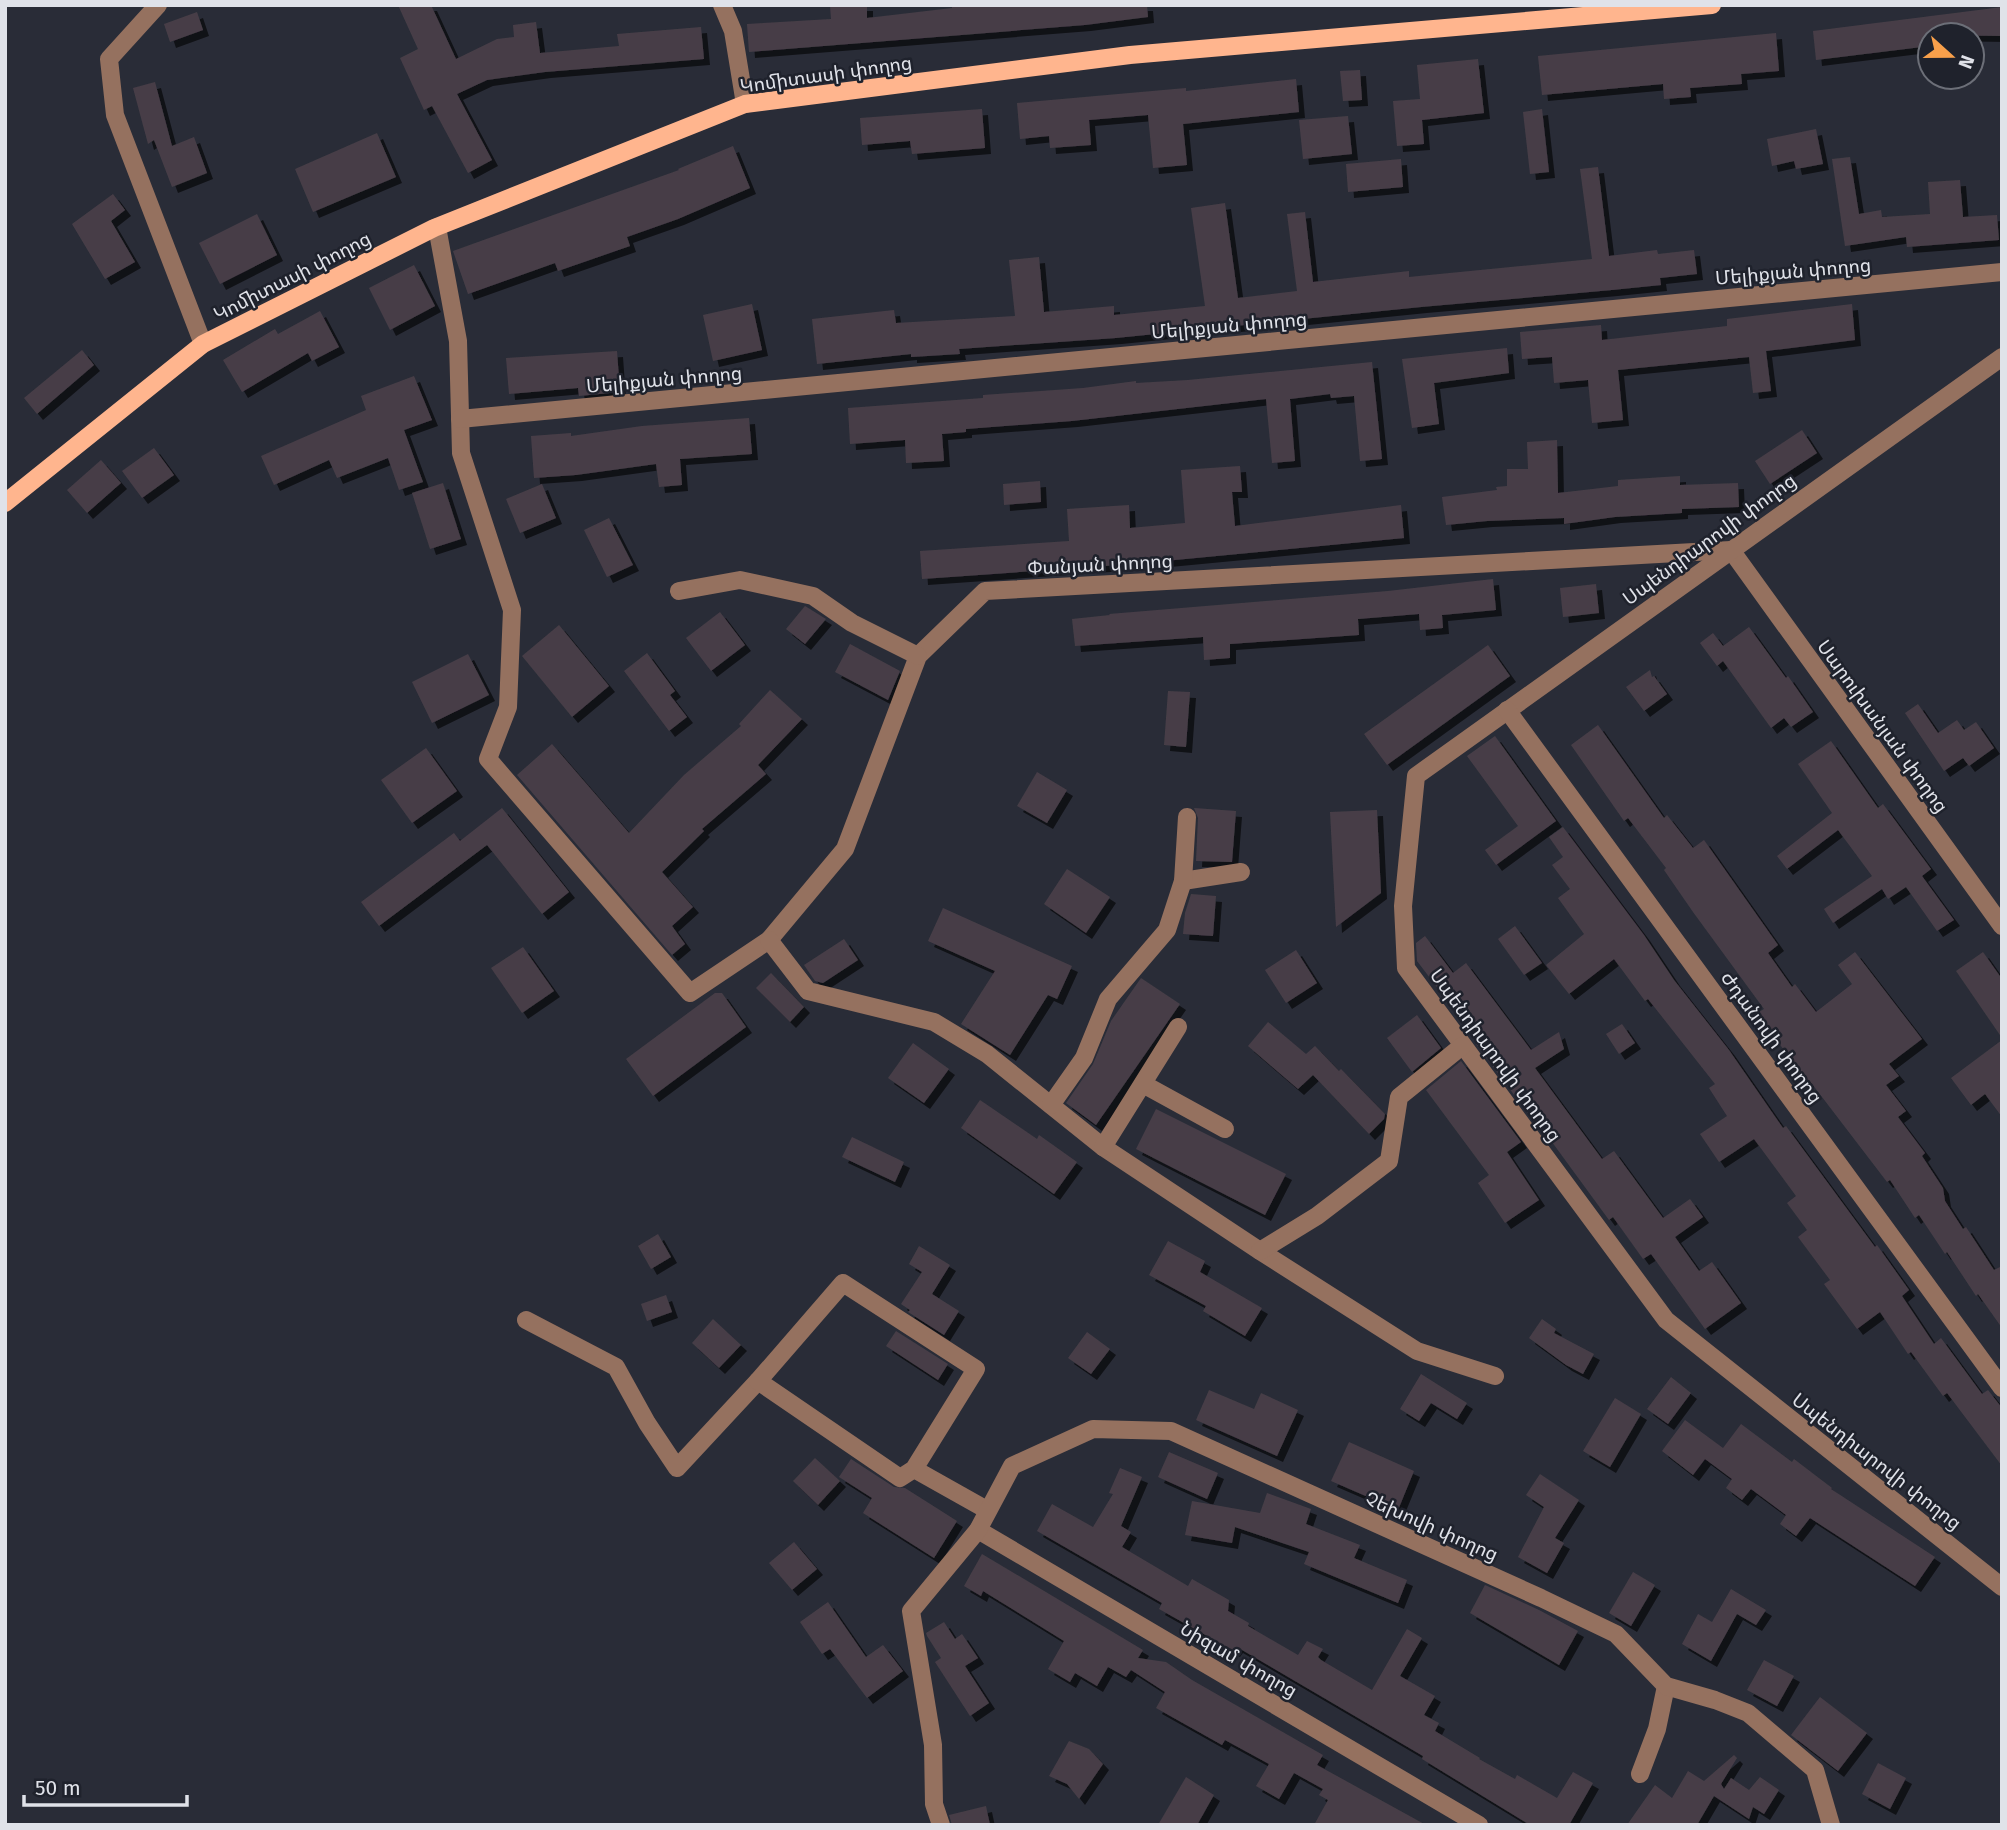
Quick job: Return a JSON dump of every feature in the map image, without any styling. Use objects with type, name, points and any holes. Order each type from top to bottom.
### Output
[{"type":"main road","name":"Կոմիտասի փողոց","points":[[5,503],[202,344],[437,227],[744,104],[1130,55],[1712,5]]},
{"type":"street","points":[[158,5],[109,59],[115,115],[202,344]]},
{"type":"street","points":[[722,5],[733,31],[744,104]]},
{"type":"street","points":[[437,227],[458,341],[460,419]]},
{"type":"street","name":"Մելիքյան փողոց","points":[[460,419],[2002,272]]},
{"type":"street","name":"Սպենդիարովի փողոց","points":[[2001,1586],[1666,1320],[1406,968],[1403,906],[1416,776],[2002,357]]},
{"type":"street","name":"Փանյան փողոց","points":[[460,419],[461,453],[512,610],[508,707],[488,759],[690,993],[769,940],[845,849],[918,656],[985,591],[1731,550]]},
{"type":"street","name":"Սարուխանյան փողոց","points":[[1731,550],[2002,926]]},
{"type":"street","points":[[679,591],[740,580],[813,596],[852,623],[918,656]]},
{"type":"street","name":"Ժդանովի փողոց","points":[[1507,709],[2002,1388]]},
{"type":"street","points":[[1051,1105],[1084,1058],[1108,999],[1167,930],[1183,881],[1186,817]]},
{"type":"street","points":[[1183,881],[1241,872]]},
{"type":"street","points":[[769,940],[808,991],[934,1022],[987,1054],[1103,1147],[1417,1351],[1495,1376]]},
{"type":"street","points":[[1103,1147],[1178,1027]]},
{"type":"street","points":[[1261,1251],[1317,1216],[1389,1161],[1399,1097],[1462,1046]]},
{"type":"street","points":[[1143,1084],[1225,1129]]},
{"type":"street","points":[[526,1320],[616,1367],[647,1423],[677,1468],[758,1381],[843,1283],[976,1369],[914,1469],[900,1478],[758,1381]]},
{"type":"street","name":"Չեխովի փողոց","points":[[941,1825],[934,1804],[933,1745],[911,1612],[978,1530],[986,1510],[1012,1466],[1093,1429],[1171,1432],[1616,1634],[1666,1686]]},
{"type":"street","points":[[914,1469],[986,1510]]},
{"type":"street","name":"Նիզամ փողոց","points":[[978,1530],[1479,1825]]},
{"type":"street","points":[[1640,1774],[1657,1729],[1666,1686],[1748,1713],[1815,1770],[1831,1825]]},
{"type":"building","points":[[398,5],[431,5],[456,59],[497,39],[514,37],[513,25],[536,22],[540,53],[619,46],[617,34],[701,27],[704,59],[545,72],[487,80],[457,94],[492,160],[468,173],[432,106],[424,110],[400,58],[418,49]]},
{"type":"building","points":[[830,5],[867,5],[867,18],[952,8],[952,5],[1147,5],[1148,17],[1085,25],[749,52],[747,24],[831,19]]},
{"type":"building","points":[[2002,7],[2002,36],[1986,36],[1986,21],[1916,21],[1916,48],[1816,60],[1813,31]]},
{"type":"building","points":[[197,12],[203,30],[170,42],[164,24]]},
{"type":"building","points":[[1776,33],[1779,71],[1741,74],[1742,84],[1690,88],[1691,97],[1664,99],[1663,84],[1542,95],[1538,56]]},
{"type":"building","points":[[1478,59],[1484,113],[1422,120],[1424,144],[1397,146],[1393,101],[1420,99],[1417,65]]},
{"type":"building","points":[[1360,70],[1362,100],[1343,101],[1340,71]]},
{"type":"building","points":[[1296,79],[1299,112],[1183,124],[1187,165],[1153,168],[1148,115],[1089,120],[1091,145],[1050,148],[1049,136],[1020,139],[1017,103],[1186,88],[1186,91]]},
{"type":"building","points":[[155,82],[172,146],[194,137],[207,173],[172,187],[154,140],[148,144],[133,88]]},
{"type":"building","points":[[982,109],[985,148],[912,154],[910,141],[862,145],[860,118]]},
{"type":"building","points":[[1542,109],[1549,172],[1530,174],[1523,112]]},
{"type":"building","points":[[1348,116],[1352,154],[1303,159],[1299,120]]},
{"type":"building","points":[[1816,129],[1823,164],[1796,169],[1794,161],[1772,166],[1767,139]]},
{"type":"building","points":[[377,133],[396,177],[313,212],[295,169]]},
{"type":"building","points":[[733,146],[750,188],[678,219],[627,237],[630,246],[558,271],[555,263],[468,294],[453,251],[679,170]]},
{"type":"building","points":[[1850,157],[1859,214],[1881,210],[1882,217],[1930,214],[1928,182],[1960,180],[1963,217],[1997,215],[1999,240],[1907,247],[1906,237],[1845,246],[1832,159]]},
{"type":"building","points":[[1401,159],[1403,187],[1348,192],[1346,164]]},
{"type":"building","points":[[1598,167],[1609,256],[1657,250],[1658,254],[1694,250],[1697,274],[1660,278],[1661,285],[1116,338],[959,349],[960,354],[911,357],[911,354],[817,364],[812,319],[894,310],[896,323],[1015,316],[1009,260],[1039,257],[1044,312],[1114,306],[1114,315],[1205,306],[1191,208],[1225,203],[1238,298],[1297,291],[1287,214],[1305,212],[1313,282],[1409,271],[1409,277],[1592,259],[1580,169]]},
{"type":"building","points":[[113,194],[125,210],[111,221],[135,262],[105,279],[72,224]]},
{"type":"building","points":[[257,214],[277,255],[220,284],[199,243]]},
{"type":"building","points":[[414,265],[435,306],[390,330],[369,288]]},
{"type":"building","points":[[752,304],[762,350],[713,361],[703,315]]},
{"type":"building","points":[[1852,304],[1855,340],[1766,351],[1771,391],[1753,393],[1749,357],[1618,370],[1623,420],[1592,423],[1588,380],[1554,383],[1552,357],[1522,359],[1520,332],[1601,325],[1602,340],[1727,326],[1727,319]]},
{"type":"building","points":[[320,311],[339,347],[312,361],[308,353],[242,392],[223,360],[275,329],[278,334]]},
{"type":"building","points":[[1507,348],[1509,373],[1434,383],[1439,424],[1412,428],[1402,359]]},
{"type":"building","points":[[82,350],[94,365],[37,414],[24,398]]},
{"type":"building","points":[[617,351],[620,392],[579,396],[578,388],[509,394],[506,358]]},
{"type":"building","points":[[1372,362],[1382,459],[1360,461],[1354,396],[1331,398],[1330,394],[1290,399],[1295,461],[1272,463],[1266,399],[1072,421],[966,429],[966,432],[942,434],[944,461],[906,463],[905,440],[850,444],[848,408]]},
{"type":"building","points":[[414,376],[432,420],[404,430],[423,482],[399,490],[388,458],[337,478],[329,460],[274,485],[261,456],[366,410],[361,396]]},
{"type":"building","points":[[749,418],[752,454],[680,459],[682,485],[659,487],[656,464],[534,478],[531,436],[571,433],[571,436],[642,426]]},
{"type":"building","points":[[1802,430],[1817,453],[1770,484],[1755,461]]},
{"type":"building","points":[[1557,440],[1558,493],[1618,486],[1618,480],[1680,476],[1680,485],[1738,483],[1739,507],[1682,509],[1682,513],[1615,517],[1564,524],[1564,518],[1446,525],[1442,497],[1497,490],[1496,487],[1507,486],[1507,469],[1528,469],[1527,442]]},
{"type":"building","points":[[154,448],[174,475],[142,498],[122,471]]},
{"type":"building","points":[[101,460],[121,483],[87,513],[67,490]]},
{"type":"building","points":[[1240,466],[1242,492],[1232,492],[1235,526],[1401,505],[1404,538],[1133,564],[922,579],[920,551],[1069,541],[1067,509],[1129,505],[1130,528],[1185,523],[1181,470]]},
{"type":"building","points":[[1040,481],[1041,502],[1004,505],[1003,484]]},
{"type":"building","points":[[443,483],[461,539],[430,549],[412,493]]},
{"type":"building","points":[[542,484],[556,518],[520,533],[506,499]]},
{"type":"building","points":[[609,518],[633,565],[607,577],[584,530]]},
{"type":"building","points":[[1493,579],[1496,610],[1442,615],[1443,628],[1420,630],[1419,614],[1358,619],[1359,635],[1230,644],[1230,658],[1204,660],[1203,637],[1075,646],[1072,619]]},
{"type":"building","points":[[1596,584],[1599,613],[1563,617],[1560,588]]},
{"type":"building","points":[[805,606],[826,619],[805,644],[786,629]]},
{"type":"building","points":[[720,612],[745,645],[711,671],[686,638]]},
{"type":"building","points":[[559,625],[609,686],[572,717],[522,656]]},
{"type":"building","points":[[1749,627],[1813,712],[1791,727],[1784,718],[1771,728],[1723,661],[1717,666],[1700,643],[1713,633],[1723,646]]},
{"type":"building","points":[[850,644],[900,671],[888,700],[835,672]]},
{"type":"building","points":[[1488,645],[1510,676],[1387,765],[1364,734]]},
{"type":"building","points":[[647,653],[675,691],[670,695],[687,717],[669,731],[624,671]]},
{"type":"building","points":[[468,654],[489,695],[432,723],[412,682]]},
{"type":"building","points":[[1650,670],[1652,677],[1654,676],[1667,694],[1644,711],[1626,687]]},
{"type":"building","points":[[770,690],[802,719],[758,765],[766,774],[702,829],[704,831],[662,872],[693,907],[672,926],[685,944],[672,955],[517,775],[552,744],[629,833],[684,775],[741,726],[739,724]]},
{"type":"building","points":[[1168,691],[1190,692],[1186,747],[1164,745]]},
{"type":"building","points":[[1918,704],[1938,733],[1957,720],[1964,730],[1976,722],[1994,748],[1969,766],[1963,758],[1944,771],[1905,713]]},
{"type":"building","points":[[1598,725],[1664,818],[1667,815],[1693,848],[1704,840],[1778,945],[1768,953],[1792,987],[1795,984],[1816,1012],[1852,984],[1838,965],[1855,952],[1922,1039],[1889,1064],[1899,1076],[1886,1085],[1906,1111],[1898,1117],[1925,1153],[1922,1156],[1943,1188],[1945,1201],[1994,1270],[2002,1266],[2002,1328],[1978,1294],[1976,1296],[1947,1252],[1945,1254],[1919,1215],[1915,1218],[1890,1180],[1887,1182],[1809,1080],[1807,1082],[1757,1013],[1764,1009],[1693,912],[1664,870],[1666,868],[1628,818],[1624,821],[1571,745]]},
{"type":"building","points":[[1495,736],[1556,821],[1496,865],[1485,850],[1518,826],[1467,756]]},
{"type":"building","points":[[1831,741],[1878,808],[1883,804],[1931,869],[1922,876],[1954,920],[1937,931],[1906,887],[1888,899],[1882,889],[1833,923],[1824,909],[1872,876],[1838,830],[1787,869],[1777,856],[1832,813],[1798,764]]},
{"type":"building","points":[[426,748],[457,791],[412,823],[381,780]]},
{"type":"building","points":[[1037,772],[1067,790],[1047,823],[1017,806]]},
{"type":"building","points":[[502,808],[569,892],[542,914],[487,845],[379,926],[361,902],[454,833],[460,841]]},
{"type":"building","points":[[1194,808],[1236,811],[1232,862],[1196,861],[1198,818]]},
{"type":"building","points":[[1377,810],[1381,893],[1336,927],[1330,812]]},
{"type":"building","points":[[1563,827],[1644,935],[1674,980],[1729,1050],[1783,1128],[1786,1126],[1875,1247],[1877,1245],[1909,1290],[1902,1296],[1934,1344],[1941,1338],[1982,1394],[1988,1390],[2002,1408],[2002,1466],[1947,1393],[1943,1396],[1911,1352],[1908,1354],[1880,1312],[1857,1329],[1824,1284],[1830,1280],[1798,1237],[1807,1230],[1787,1203],[1796,1196],[1754,1139],[1719,1162],[1700,1134],[1727,1116],[1709,1088],[1715,1084],[1648,999],[1645,1001],[1614,959],[1569,994],[1546,965],[1584,934],[1558,898],[1570,889],[1552,865],[1563,857],[1549,837]]},
{"type":"building","points":[[1067,869],[1110,897],[1086,933],[1044,904]]},
{"type":"building","points":[[1191,894],[1216,896],[1213,936],[1183,934],[1185,913]]},
{"type":"building","points":[[943,908],[1072,966],[1057,999],[1048,995],[1010,1055],[961,1024],[995,971],[928,941]]},
{"type":"building","points":[[1515,926],[1542,963],[1524,975],[1498,939]]},
{"type":"building","points":[[1425,936],[1453,973],[1466,963],[1531,1050],[1559,1032],[1564,1049],[1535,1068],[1602,1159],[1614,1151],[1663,1218],[1690,1199],[1703,1217],[1675,1237],[1699,1271],[1712,1262],[1741,1303],[1705,1329],[1651,1254],[1643,1259],[1613,1217],[1609,1220],[1417,961],[1416,943]]},
{"type":"building","points":[[844,939],[858,960],[823,983],[815,981],[804,965]]},
{"type":"building","points":[[523,947],[554,991],[522,1013],[491,968]]},
{"type":"building","points":[[1296,950],[1317,983],[1286,1003],[1265,970]]},
{"type":"building","points":[[1983,952],[2002,979],[2002,1038],[1956,971]]},
{"type":"building","points":[[771,973],[804,1007],[790,1022],[756,988]]},
{"type":"building","points":[[1141,978],[1180,1004],[1096,1125],[1066,1103],[1093,1064],[1111,1021]]},
{"type":"building","points":[[715,993],[722,993],[746,1027],[653,1096],[626,1059]]},
{"type":"building","points":[[1417,1015],[1441,1048],[1412,1072],[1387,1038]]},
{"type":"building","points":[[1268,1022],[1306,1054],[1315,1046],[1385,1114],[1384,1119],[1369,1134],[1313,1075],[1298,1089],[1248,1046]]},
{"type":"building","points":[[1622,1024],[1635,1043],[1619,1054],[1606,1034]]},
{"type":"building","points":[[2002,1040],[2002,1117],[1985,1094],[1971,1105],[1951,1078]]},
{"type":"building","points":[[913,1043],[949,1069],[924,1103],[888,1078]]},
{"type":"building","points":[[1461,1061],[1521,1142],[1507,1152],[1539,1200],[1505,1223],[1478,1183],[1489,1175],[1426,1090]]},
{"type":"building","points":[[980,1100],[1037,1139],[1039,1135],[1077,1162],[1054,1194],[961,1128]]},
{"type":"building","points":[[1156,1109],[1286,1174],[1265,1215],[1136,1149]]},
{"type":"building","points":[[852,1137],[904,1162],[895,1182],[842,1157]]},
{"type":"building","points":[[658,1234],[671,1257],[651,1269],[638,1246]]},
{"type":"building","points":[[1168,1241],[1205,1261],[1200,1272],[1262,1308],[1245,1336],[1203,1311],[1206,1306],[1149,1275]]},
{"type":"building","points":[[919,1246],[950,1265],[932,1294],[959,1311],[944,1335],[908,1312],[910,1310],[901,1304],[922,1272],[909,1264]]},
{"type":"building","points":[[666,1295],[672,1312],[647,1321],[641,1304]]},
{"type":"building","points":[[713,1319],[741,1345],[719,1368],[692,1343]]},
{"type":"building","points":[[1542,1319],[1556,1329],[1554,1333],[1594,1354],[1583,1374],[1529,1338]]},
{"type":"building","points":[[896,1331],[948,1364],[938,1380],[886,1346]]},
{"type":"building","points":[[1087,1332],[1110,1349],[1091,1374],[1068,1358]]},
{"type":"building","points":[[1421,1374],[1467,1403],[1457,1419],[1431,1403],[1419,1421],[1400,1409]]},
{"type":"building","points":[[1671,1377],[1691,1393],[1668,1424],[1647,1409]]},
{"type":"building","points":[[1209,1390],[1254,1409],[1261,1393],[1298,1410],[1277,1456],[1196,1420]]},
{"type":"building","points":[[1615,1398],[1641,1414],[1610,1467],[1583,1451]]},
{"type":"building","points":[[1685,1420],[1723,1448],[1741,1424],[1792,1462],[1794,1459],[1831,1489],[1935,1557],[1915,1586],[1810,1518],[1796,1536],[1780,1524],[1786,1515],[1751,1489],[1742,1500],[1726,1488],[1732,1479],[1705,1459],[1693,1475],[1662,1451]]},
{"type":"building","points":[[1349,1442],[1414,1471],[1398,1510],[1331,1481]]},
{"type":"building","points":[[1169,1452],[1218,1473],[1207,1499],[1158,1477]]},
{"type":"building","points":[[815,1458],[840,1481],[818,1505],[793,1481]]},
{"type":"building","points":[[851,1459],[894,1487],[905,1488],[957,1521],[934,1558],[863,1513],[872,1498],[839,1477]]},
{"type":"building","points":[[1120,1468],[1142,1477],[1121,1526],[1131,1532],[1122,1547],[1188,1586],[1192,1579],[1229,1600],[1228,1611],[1298,1655],[1307,1641],[1323,1649],[1318,1657],[1321,1660],[1372,1690],[1407,1629],[1422,1638],[1400,1676],[1435,1696],[1424,1715],[1439,1723],[1435,1731],[1515,1779],[1517,1775],[1557,1798],[1573,1772],[1593,1783],[1569,1825],[1530,1825],[1422,1759],[1423,1756],[1237,1647],[1234,1651],[1159,1609],[1162,1603],[1037,1531],[1052,1504],[1093,1527],[1113,1494],[1109,1493]]},
{"type":"building","points":[[1540,1474],[1579,1500],[1555,1538],[1564,1543],[1547,1573],[1518,1557],[1544,1507],[1526,1495]]},
{"type":"building","points":[[1267,1493],[1311,1509],[1306,1524],[1360,1545],[1354,1558],[1407,1580],[1398,1603],[1304,1564],[1309,1552],[1235,1527],[1232,1543],[1185,1535],[1192,1501],[1260,1513]]},
{"type":"building","points":[[794,1542],[817,1569],[792,1590],[769,1563]]},
{"type":"building","points":[[982,1554],[1143,1650],[1138,1658],[1166,1662],[1192,1680],[1323,1755],[1317,1765],[1426,1825],[1314,1825],[1328,1800],[1319,1795],[1323,1789],[1294,1773],[1279,1799],[1256,1786],[1269,1764],[1225,1740],[1222,1745],[1156,1708],[1165,1692],[1131,1670],[1126,1677],[1108,1667],[1097,1686],[1075,1673],[1070,1682],[1048,1669],[1064,1641],[983,1591],[981,1596],[964,1586]]},
{"type":"building","points":[[1633,1572],[1655,1585],[1631,1626],[1609,1613]]},
{"type":"building","points":[[1485,1585],[1578,1631],[1559,1665],[1470,1613]]},
{"type":"building","points":[[1731,1589],[1766,1610],[1756,1625],[1737,1614],[1711,1661],[1682,1644],[1698,1614],[1712,1622]]},
{"type":"building","points":[[828,1602],[866,1657],[883,1645],[903,1671],[867,1698],[830,1649],[822,1654],[800,1622]]},
{"type":"building","points":[[944,1622],[955,1639],[962,1634],[978,1658],[965,1666],[989,1703],[970,1716],[935,1662],[941,1658],[926,1633]]},
{"type":"building","points":[[1764,1660],[1794,1676],[1777,1706],[1747,1690]]},
{"type":"building","points":[[1820,1697],[1867,1733],[1838,1771],[1791,1735]]},
{"type":"building","points":[[1069,1741],[1089,1749],[1103,1764],[1079,1799],[1067,1784],[1049,1776]]},
{"type":"building","points":[[1734,1755],[1737,1758],[1721,1784],[1724,1789],[1731,1778],[1749,1790],[1760,1777],[1779,1790],[1764,1814],[1753,1807],[1749,1819],[1714,1796],[1697,1825],[1627,1825],[1655,1785],[1672,1798],[1688,1771],[1704,1781]]},
{"type":"building","points":[[1878,1763],[1906,1778],[1890,1809],[1862,1794]]},
{"type":"building","points":[[1186,1777],[1214,1795],[1197,1825],[1158,1825]]},
{"type":"building","points":[[986,1806],[990,1825],[952,1825],[949,1815]]}]
